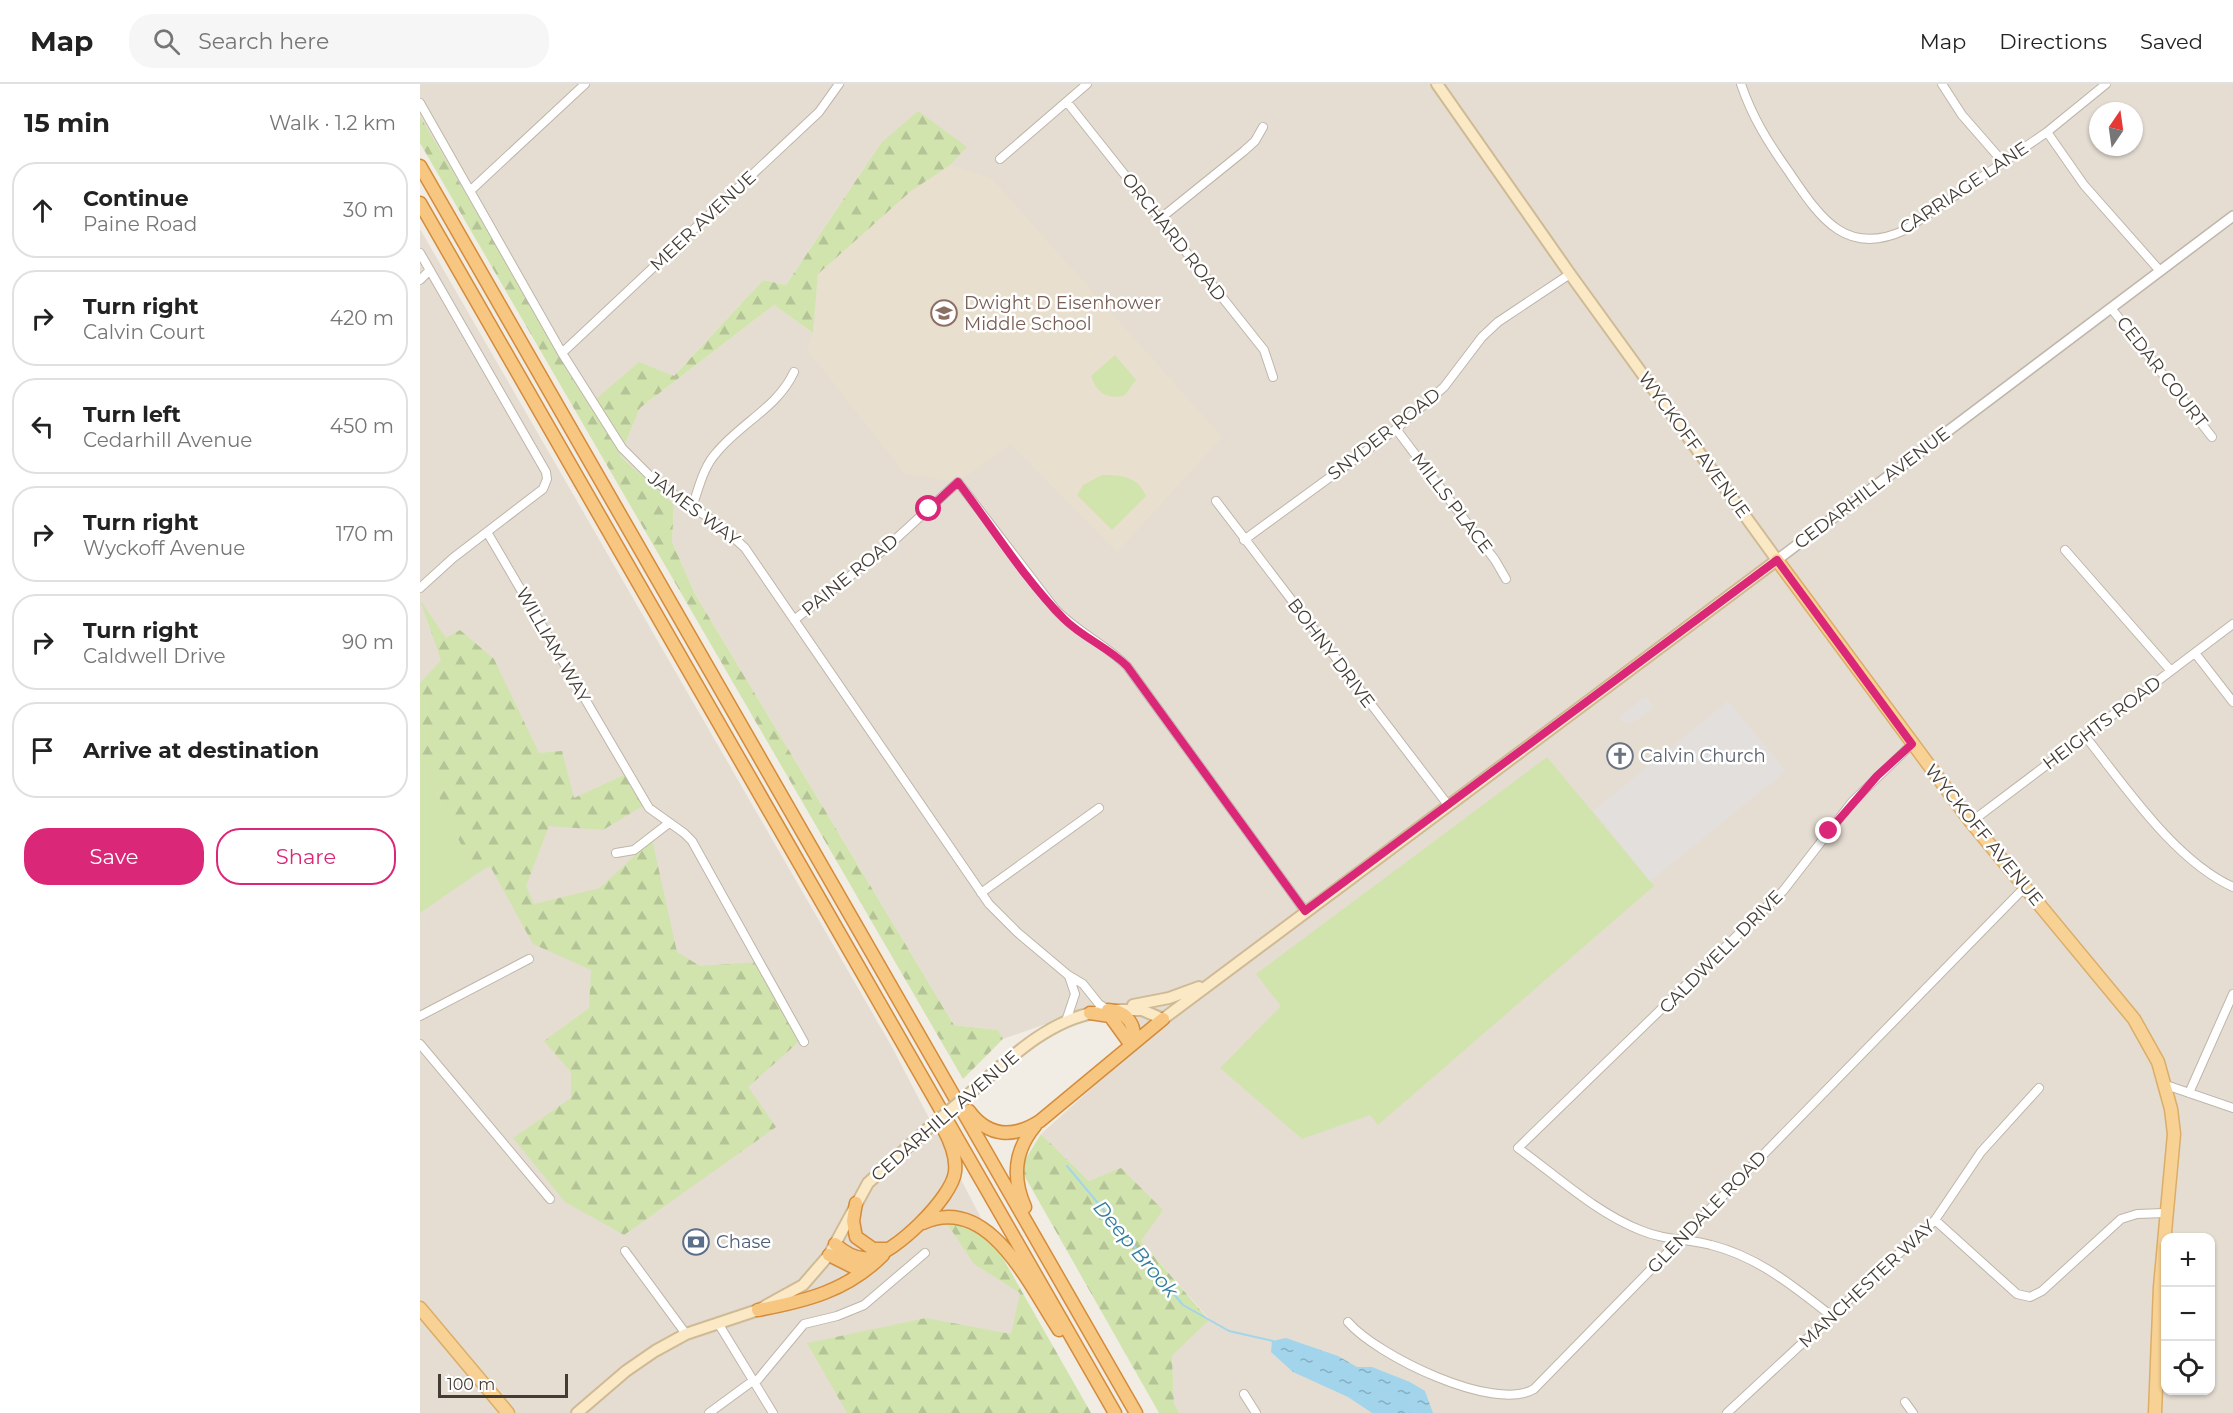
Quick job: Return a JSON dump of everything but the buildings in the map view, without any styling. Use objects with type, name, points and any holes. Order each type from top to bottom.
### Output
[{"type":"highway","points":[[420,166],[1136,1413]]},
{"type":"highway","points":[[420,203],[1115,1413]]},
{"type":"highway","points":[[758,1310],[827,1294],[850,1283],[914,1228],[949,1189],[955,1171],[955,1161],[945,1131],[871,988]]},
{"type":"highway","points":[[1108,1010],[1120,1013],[1129,1019],[1134,1034],[1131,1045]]},
{"type":"highway","points":[[1090,1013],[1110,1016],[1131,1045]]},
{"type":"highway","points":[[1068,1295],[1023,1203],[1017,1181],[1017,1160],[1020,1149],[1040,1121],[1163,1020]]},
{"type":"highway","points":[[923,1042],[971,1114],[986,1128],[1003,1134],[1012,1134],[1040,1121]]},
{"type":"highway","points":[[856,1203],[853,1229],[860,1243],[880,1250],[893,1246]]},
{"type":"highway","points":[[914,1228],[939,1216],[950,1215],[969,1220],[987,1231],[1015,1264],[1104,1394]]},
{"type":"highway","points":[[832,1250],[862,1258],[879,1255],[893,1246]]},
{"type":"highway","points":[[832,1250],[853,1267],[869,1267],[876,1263]]},
{"type":"main road","name":"WYCKOFF AVENUE","points":[[1437,84],[1570,274],[1912,744],[1971,822],[2134,1019],[2155,1054],[2166,1085],[2174,1134],[2165,1213],[2156,1413]]},
{"type":"main road","name":"CEDARHILL AVENUE","points":[[1108,1010],[1142,1010],[1163,1020],[1305,911],[1777,560]]},
{"type":"main road","name":"CEDARHILL AVENUE","points":[[577,1413],[626,1371],[686,1334],[758,1310],[803,1285],[832,1250],[856,1203],[880,1170],[1040,1035],[1066,1021],[1090,1013],[1176,996],[1222,974]]},
{"type":"main road","points":[[420,1308],[508,1413]]},
{"type":"street","points":[[470,191],[585,84]]},
{"type":"street","name":"MEER AVENUE","points":[[562,353],[819,112],[839,84]]},
{"type":"street","points":[[1000,159],[1087,84]]},
{"type":"street","name":"CARRIAGE LANE","points":[[1741,84],[1757,124],[1813,208],[1827,223],[1848,235],[1870,239],[1894,236],[2047,132],[2106,84]]},
{"type":"street","points":[[1942,84],[1958,109],[2003,162]]},
{"type":"street","name":"ORCHARD ROAD","points":[[1067,102],[1264,350],[1273,377]]},
{"type":"street","name":"JAMES WAY","points":[[420,103],[562,353],[627,454],[656,482],[722,527],[745,548],[981,893],[1007,923],[1068,975],[1083,984],[1099,1004],[1108,1010]]},
{"type":"street","points":[[1161,218],[1244,151],[1255,141],[1263,127]]},
{"type":"street","points":[[2047,132],[2092,194],[2160,271]]},
{"type":"street","name":"CEDARHILL AVENUE","points":[[1777,560],[2233,216]]},
{"type":"street","points":[[420,253],[546,472],[547,479],[543,489],[453,558],[420,588]]},
{"type":"street","points":[[420,280],[430,270]]},
{"type":"street","name":"SNYDER ROAD","points":[[1244,540],[1396,429],[1444,387],[1482,337],[1498,322],[1570,274]]},
{"type":"street","name":"CEDAR COURT","points":[[2111,308],[2212,437]]},
{"type":"street","points":[[692,507],[703,474],[717,452],[786,390],[794,372]]},
{"type":"street","name":"MILLS PLACE","points":[[1396,429],[1495,560],[1506,579]]},
{"type":"street","name":"PAINE ROAD","points":[[794,620],[886,547],[958,482],[1055,609],[1074,627],[1105,646],[1127,666],[1305,911]]},
{"type":"street","name":"BOHNY DRIVE","points":[[1216,501],[1448,805]]},
{"type":"street","name":"WILLIAM WAY","points":[[487,532],[649,808],[692,841],[804,1042]]},
{"type":"street","points":[[2065,550],[2171,671]]},
{"type":"street","name":"HEIGHTS ROAD","points":[[1971,822],[2233,624]]},
{"type":"street","points":[[2194,653],[2233,702]]},
{"type":"street","points":[[2085,736],[2171,842],[2211,875],[2233,887]]},
{"type":"street","name":"CALDWELL DRIVE","points":[[1679,1240],[1668,1240],[1638,1230],[1606,1212],[1518,1148],[1783,891],[1852,802],[1912,744]]},
{"type":"street","points":[[981,893],[1099,808]]},
{"type":"street","points":[[616,853],[634,850],[669,823]]},
{"type":"street","name":"GLENDALE ROAD","points":[[1348,1322],[1375,1346],[1441,1378],[1490,1394],[1517,1396],[1534,1389],[2025,887]]},
{"type":"street","points":[[420,1016],[529,959]]},
{"type":"street","points":[[1066,1021],[1075,994],[1068,975]]},
{"type":"street","points":[[2189,1093],[2233,994]]},
{"type":"street","points":[[420,1044],[550,1199]]},
{"type":"street","points":[[2166,1085],[2233,1108]]},
{"type":"street","name":"MANCHESTER WAY","points":[[1727,1413],[1935,1220],[1981,1152],[2039,1088]]},
{"type":"street","points":[[1935,1220],[2017,1294],[2030,1297],[2042,1291],[2121,1219],[2137,1214],[2165,1213]]},
{"type":"street","points":[[1679,1240],[1712,1245],[1751,1258],[1780,1275],[1833,1317]]},
{"type":"street","points":[[625,1251],[686,1334]]},
{"type":"street","points":[[709,1413],[755,1381],[796,1330],[804,1324],[837,1316],[864,1305],[925,1253]]},
{"type":"street","points":[[718,1323],[773,1413]]},
{"type":"street","points":[[1244,1394],[1256,1413]]},
{"type":"street","points":[[1905,1402],[1914,1413]]},
{"type":"shaded area","points":[[420,84],[2233,84],[2233,1413],[1179,1413],[1174,1403],[1172,1356],[1209,1319],[1089,1181],[1041,1134],[1135,1049],[1140,1031],[1134,1014],[1091,1008],[1003,1039],[998,1030],[954,1025],[695,594],[672,542],[674,504],[620,456],[640,408],[774,305],[813,333],[818,274],[911,191],[881,143],[786,285],[763,280],[674,376],[590,405],[420,116]]},
{"type":"shaded area","points":[[950,165],[992,179],[1222,437],[1117,552],[1011,444],[958,482],[905,474],[807,349],[813,333],[818,274],[911,191]]},
{"type":"shaded area","points":[[420,229],[892,1047],[1020,1293],[1087,1413],[420,1413]]},
{"type":"shaded area","points":[[1646,696],[1654,707],[1636,721],[1623,723],[1619,717]]},
{"type":"shaded area","points":[[1728,701],[1786,771],[1650,881],[1593,811]]},
{"type":"green space","points":[[918,111],[967,147],[950,165],[911,191],[818,274],[813,333],[774,305],[640,408],[620,456],[674,504],[672,542],[695,594],[954,1025],[998,1030],[1003,1039],[963,1079],[420,143],[420,116],[590,404],[639,362],[674,376],[763,280],[786,285],[881,143]]},
{"type":"green space","points":[[1115,355],[1136,380],[1124,396],[1112,397],[1099,391],[1091,376]]},
{"type":"green space","points":[[1102,475],[1128,478],[1143,489],[1146,496],[1112,530],[1077,495],[1083,485]]},
{"type":"green space","points":[[420,600],[446,638],[460,630],[494,659],[539,753],[562,751],[574,798],[628,773],[646,804],[603,830],[549,826],[526,886],[534,904],[600,888],[652,839],[677,952],[700,966],[758,962],[803,1038],[748,1087],[776,1127],[624,1235],[565,1202],[513,1138],[571,1098],[571,1072],[544,1041],[589,1008],[591,970],[533,944],[490,866],[475,875],[420,757],[420,683],[441,660]]},
{"type":"green space","points":[[420,757],[475,875],[420,913]]},
{"type":"green space","points":[[1547,757],[1654,886],[1378,1125],[1370,1115],[1302,1139],[1220,1068],[1281,1006],[1256,974]]},
{"type":"green space","points":[[1041,1134],[1089,1181],[1121,1168],[1163,1210],[1141,1241],[1209,1320],[1172,1356],[1174,1403],[1179,1413],[1159,1413],[1020,1168]]},
{"type":"green space","points":[[942,1216],[984,1225],[1091,1413],[847,1413],[807,1343],[926,1318],[1011,1334],[1020,1293],[974,1264]]},
{"type":"water","points":[[1286,1338],[1338,1356],[1357,1367],[1372,1367],[1410,1382],[1425,1391],[1433,1413],[1372,1413],[1348,1397],[1293,1372],[1271,1352],[1272,1341]]},
{"type":"waterway","name":"Deep Brook","points":[[1067,1166],[1183,1305],[1229,1331],[1273,1341]]},
{"type":"place","name":"Dwight D Eisenhower Middle School","points":[[944,313]]},
{"type":"place","name":"Calvin Church","points":[[1620,756]]},
{"type":"place","name":"Chase","points":[[696,1242]]},
{"type":"route","points":[[929,509],[958,482],[1055,609],[1067,622],[1081,633],[1105,646],[1127,666],[1305,911],[1777,560],[1912,744],[1852,802],[1829,831]]}]
